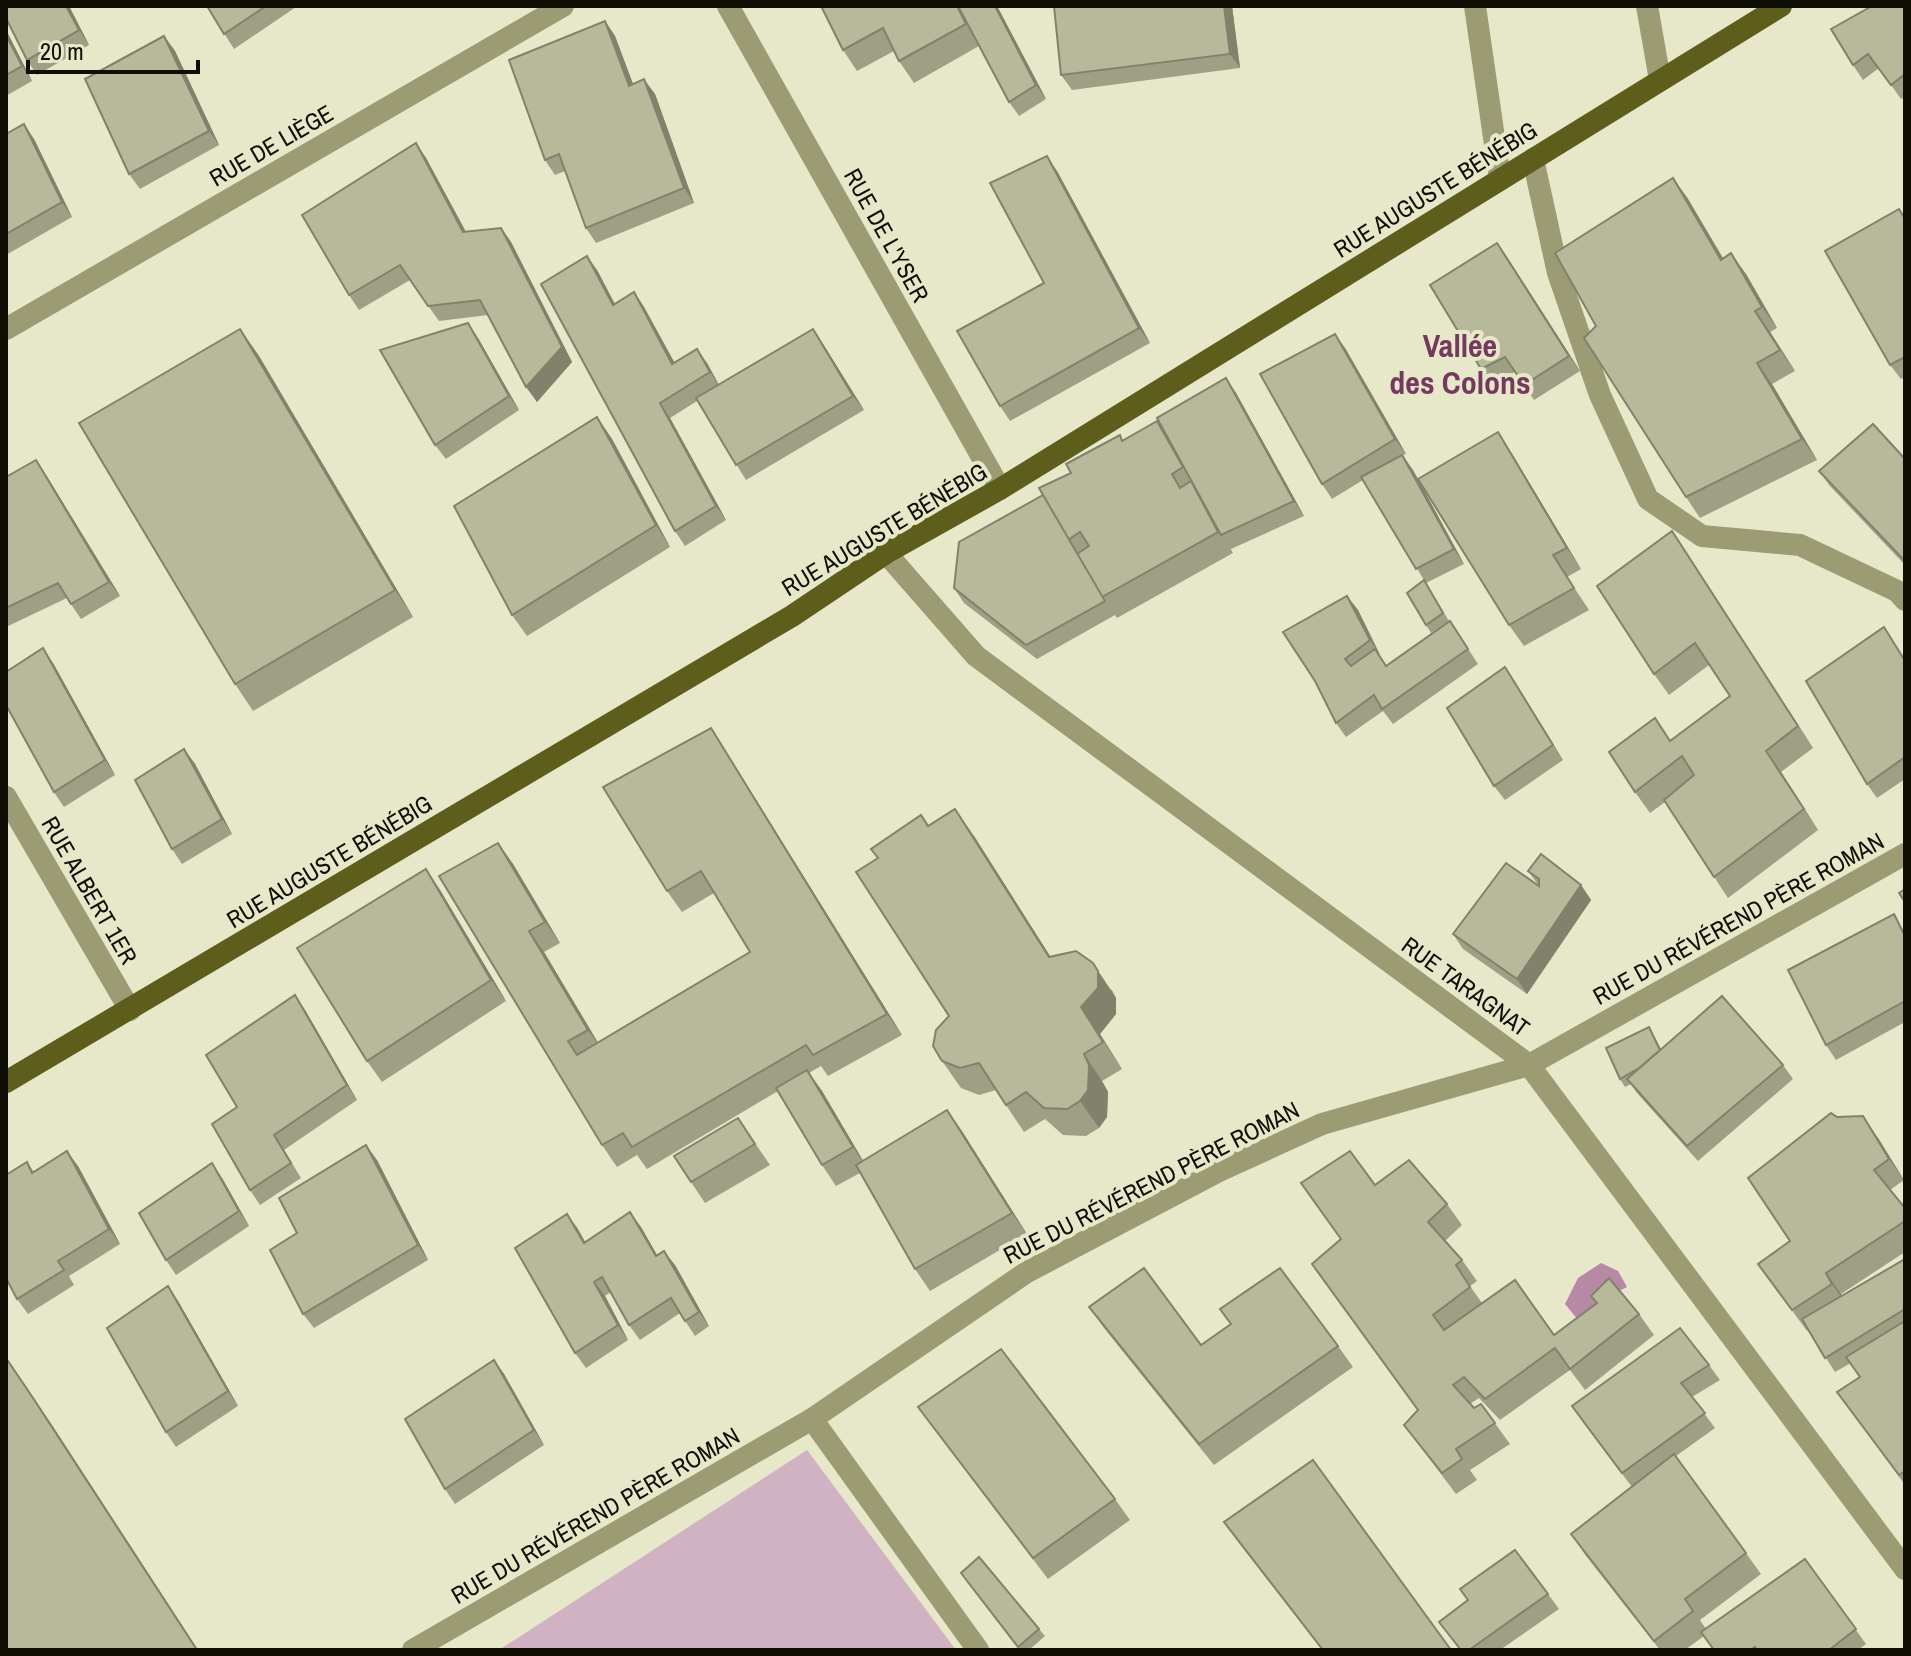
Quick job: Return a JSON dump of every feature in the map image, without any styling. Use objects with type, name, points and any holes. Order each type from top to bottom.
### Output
[{"type":"main road","name":"RUE AUGUSTE BÉNÉBIG","points":[[6,1082],[792,616],[886,553],[1000,489],[1781,6]]},
{"type":"street","name":"RUE DE LIÈGE","points":[[6,329],[563,6]]},
{"type":"street","name":"RUE DE L'YSER","points":[[728,6],[1000,489]]},
{"type":"street","points":[[1475,6],[1500,179]]},
{"type":"street","points":[[1647,6],[1660,80]]},
{"type":"street","points":[[1533,159],[1558,273],[1600,395],[1648,499],[1702,536],[1800,545],[1897,591],[1905,600]]},
{"type":"street","name":"RUE TARAGNAT","points":[[886,553],[976,656],[1529,1065],[1903,1561]]},
{"type":"street","name":"RUE ALBERT 1ER","points":[[6,797],[130,1010]]},
{"type":"street","name":"RUE DU RÉVÉREND PÈRE ROMAN","points":[[413,1650],[812,1419],[1027,1272],[1219,1171],[1322,1124],[1529,1065],[1905,854]]},
{"type":"street","points":[[812,1419],[978,1650]]},
{"type":"shaded area","points":[[1601,1263],[1618,1271],[1627,1287],[1609,1296],[1583,1326],[1565,1304],[1578,1278]]},
{"type":"shaded area","points":[[807,1450],[956,1650],[499,1650]]},
{"type":"building","points":[[6,6],[66,6],[79,30],[27,60],[6,18]]},
{"type":"building","points":[[207,6],[266,6],[224,34]]},
{"type":"building","points":[[821,6],[957,6],[966,24],[899,61],[883,28],[843,50]]},
{"type":"building","points":[[958,6],[995,6],[1036,85],[1009,102]]},
{"type":"building","points":[[1054,6],[1224,6],[1230,54],[1061,75]]},
{"type":"building","points":[[1872,6],[1905,6],[1905,74],[1891,85],[1868,54],[1853,65],[1831,29]]},
{"type":"building","points":[[605,21],[629,86],[644,79],[684,188],[586,228],[559,154],[545,160],[509,60]]},
{"type":"building","points":[[6,35],[22,66],[6,75]]},
{"type":"building","points":[[164,36],[209,131],[129,174],[85,79]]},
{"type":"building","points":[[24,124],[62,202],[6,234],[6,134]]},
{"type":"building","points":[[416,143],[463,232],[501,228],[562,347],[526,387],[480,300],[428,306],[400,265],[349,295],[302,215]]},
{"type":"building","points":[[1047,156],[1139,328],[1000,406],[957,331],[1044,283],[990,183]]},
{"type":"building","points":[[1673,178],[1721,260],[1731,253],[1762,307],[1755,311],[1780,350],[1757,363],[1802,439],[1686,497],[1584,338],[1596,326],[1555,253]]},
{"type":"building","points":[[1899,209],[1905,219],[1905,357],[1890,365],[1825,251]]},
{"type":"building","points":[[1497,243],[1569,356],[1524,385],[1505,357],[1481,369],[1430,285]]},
{"type":"building","points":[[587,256],[613,305],[634,292],[672,364],[697,349],[710,372],[660,403],[716,506],[675,531],[541,284]]},
{"type":"building","points":[[468,323],[509,396],[435,445],[380,350]]},
{"type":"building","points":[[240,329],[395,590],[235,684],[79,423]]},
{"type":"building","points":[[813,329],[853,396],[736,465],[696,398]]},
{"type":"building","points":[[1335,334],[1395,439],[1322,484],[1260,374]]},
{"type":"building","points":[[1226,378],[1294,501],[1221,535],[1157,418]]},
{"type":"building","points":[[597,417],[656,525],[512,615],[454,506]]},
{"type":"building","points":[[1157,421],[1183,467],[1172,474],[1180,488],[1191,481],[1218,532],[1102,597],[1077,554],[1089,546],[1080,532],[1068,540],[1039,488],[1071,473],[1066,464],[1120,435],[1122,441]]},
{"type":"building","points":[[1873,424],[1905,459],[1905,561],[1819,471]]},
{"type":"building","points":[[1498,432],[1567,548],[1553,555],[1574,588],[1509,625],[1418,479]]},
{"type":"building","points":[[1402,455],[1454,549],[1416,569],[1361,477]]},
{"type":"building","points":[[36,460],[109,582],[71,604],[58,583],[6,608],[6,477]]},
{"type":"building","points":[[1043,495],[1105,601],[1026,645],[954,588],[959,542]]},
{"type":"building","points":[[1672,531],[1798,726],[1766,751],[1804,809],[1714,877],[1664,800],[1694,775],[1682,756],[1635,792],[1609,752],[1655,718],[1670,741],[1730,696],[1695,643],[1654,674],[1597,586]]},
{"type":"building","points":[[1424,580],[1443,613],[1426,625],[1407,593]]},
{"type":"building","points":[[1347,596],[1370,640],[1345,659],[1351,666],[1375,649],[1386,666],[1450,621],[1468,649],[1382,709],[1374,695],[1336,723],[1315,681],[1283,632]]},
{"type":"building","points":[[1884,627],[1905,661],[1905,757],[1867,784],[1806,681]]},
{"type":"building","points":[[43,648],[105,760],[54,792],[6,705],[6,672]]},
{"type":"building","points":[[1505,667],[1553,745],[1494,786],[1447,708]]},
{"type":"building","points":[[711,728],[887,1014],[813,1055],[806,1045],[632,1147],[623,1133],[602,1145],[439,876],[498,843],[545,922],[529,931],[588,1030],[568,1041],[577,1055],[750,952],[701,871],[667,891],[603,787]]},
{"type":"building","points":[[184,749],[222,819],[172,849],[135,780]]},
{"type":"building","points":[[955,809],[1049,957],[1076,951],[1093,963],[1098,971],[1098,988],[1081,1007],[1103,1042],[1084,1054],[1089,1065],[1088,1090],[1080,1101],[1067,1109],[1044,1108],[1026,1092],[1006,1105],[979,1063],[960,1068],[942,1061],[933,1046],[936,1030],[949,1016],[856,872],[878,858],[871,849],[921,815],[928,826]]},
{"type":"building","points":[[1541,854],[1581,885],[1517,979],[1453,934],[1506,863],[1539,886],[1539,879],[1528,871]]},
{"type":"building","points":[[426,869],[491,980],[367,1061],[297,948]]},
{"type":"building","points":[[1894,914],[1905,936],[1905,1001],[1826,1045],[1788,970]]},
{"type":"building","points":[[295,995],[347,1085],[274,1135],[291,1163],[250,1190],[212,1124],[237,1107],[206,1055]]},
{"type":"building","points":[[1722,996],[1783,1065],[1687,1146],[1627,1079]]},
{"type":"building","points":[[1649,1027],[1660,1050],[1620,1079],[1606,1048]]},
{"type":"building","points":[[807,1070],[853,1147],[822,1165],[776,1088]]},
{"type":"building","points":[[947,1110],[1012,1213],[915,1269],[856,1165]]},
{"type":"building","points":[[1831,1113],[1837,1117],[1863,1116],[1889,1159],[1874,1170],[1905,1208],[1905,1221],[1826,1273],[1832,1284],[1792,1310],[1758,1264],[1790,1241],[1748,1178]]},
{"type":"building","points":[[738,1118],[755,1144],[691,1182],[674,1156]]},
{"type":"building","points":[[366,1145],[418,1245],[303,1314],[270,1250],[297,1233],[279,1198]]},
{"type":"building","points":[[67,1151],[109,1229],[58,1261],[64,1270],[17,1299],[6,1278],[6,1175],[27,1162],[32,1173]]},
{"type":"building","points":[[1350,1151],[1375,1185],[1409,1160],[1447,1204],[1428,1222],[1462,1260],[1456,1265],[1470,1287],[1433,1315],[1444,1330],[1515,1280],[1554,1335],[1597,1303],[1591,1296],[1609,1278],[1639,1314],[1570,1369],[1555,1348],[1485,1399],[1464,1377],[1453,1385],[1474,1408],[1481,1404],[1495,1423],[1456,1449],[1462,1459],[1442,1473],[1404,1425],[1418,1410],[1312,1264],[1341,1239],[1301,1183]]},
{"type":"building","points":[[212,1163],[239,1211],[166,1260],[139,1213]]},
{"type":"building","points":[[630,1212],[656,1256],[664,1251],[699,1312],[685,1321],[671,1298],[629,1325],[602,1277],[594,1282],[618,1325],[575,1353],[515,1248],[567,1214],[584,1243]]},
{"type":"building","points":[[1905,1259],[1905,1309],[1825,1358],[1802,1319]]},
{"type":"building","points":[[1144,1268],[1201,1345],[1231,1324],[1220,1309],[1280,1268],[1338,1346],[1199,1444],[1089,1307]]},
{"type":"building","points":[[168,1286],[228,1391],[166,1432],[107,1328]]},
{"type":"building","points":[[1905,1321],[1905,1471],[1899,1475],[1837,1392],[1860,1377],[1846,1357]]},
{"type":"building","points":[[1680,1328],[1709,1365],[1681,1383],[1705,1413],[1622,1473],[1572,1406]]},
{"type":"building","points":[[1001,1349],[1115,1499],[1033,1558],[918,1407]]},
{"type":"building","points":[[6,1358],[33,1398],[197,1650],[6,1650]]},
{"type":"building","points":[[494,1360],[534,1430],[445,1489],[405,1419]]},
{"type":"building","points":[[1674,1454],[1746,1553],[1685,1599],[1693,1611],[1654,1641],[1571,1534]]},
{"type":"building","points":[[1313,1460],[1451,1650],[1323,1650],[1224,1522]]},
{"type":"building","points":[[1515,1550],[1548,1594],[1469,1650],[1461,1650],[1439,1622],[1468,1600],[1460,1589]]},
{"type":"building","points":[[979,1557],[1039,1629],[1018,1647],[961,1573]]},
{"type":"building","points":[[1805,1559],[1856,1629],[1829,1650],[1757,1650],[1755,1647],[1750,1650],[1714,1650],[1701,1632]]},
{"type":"district","name":"Vallée des Colons","points":[[1460,364]]}]
